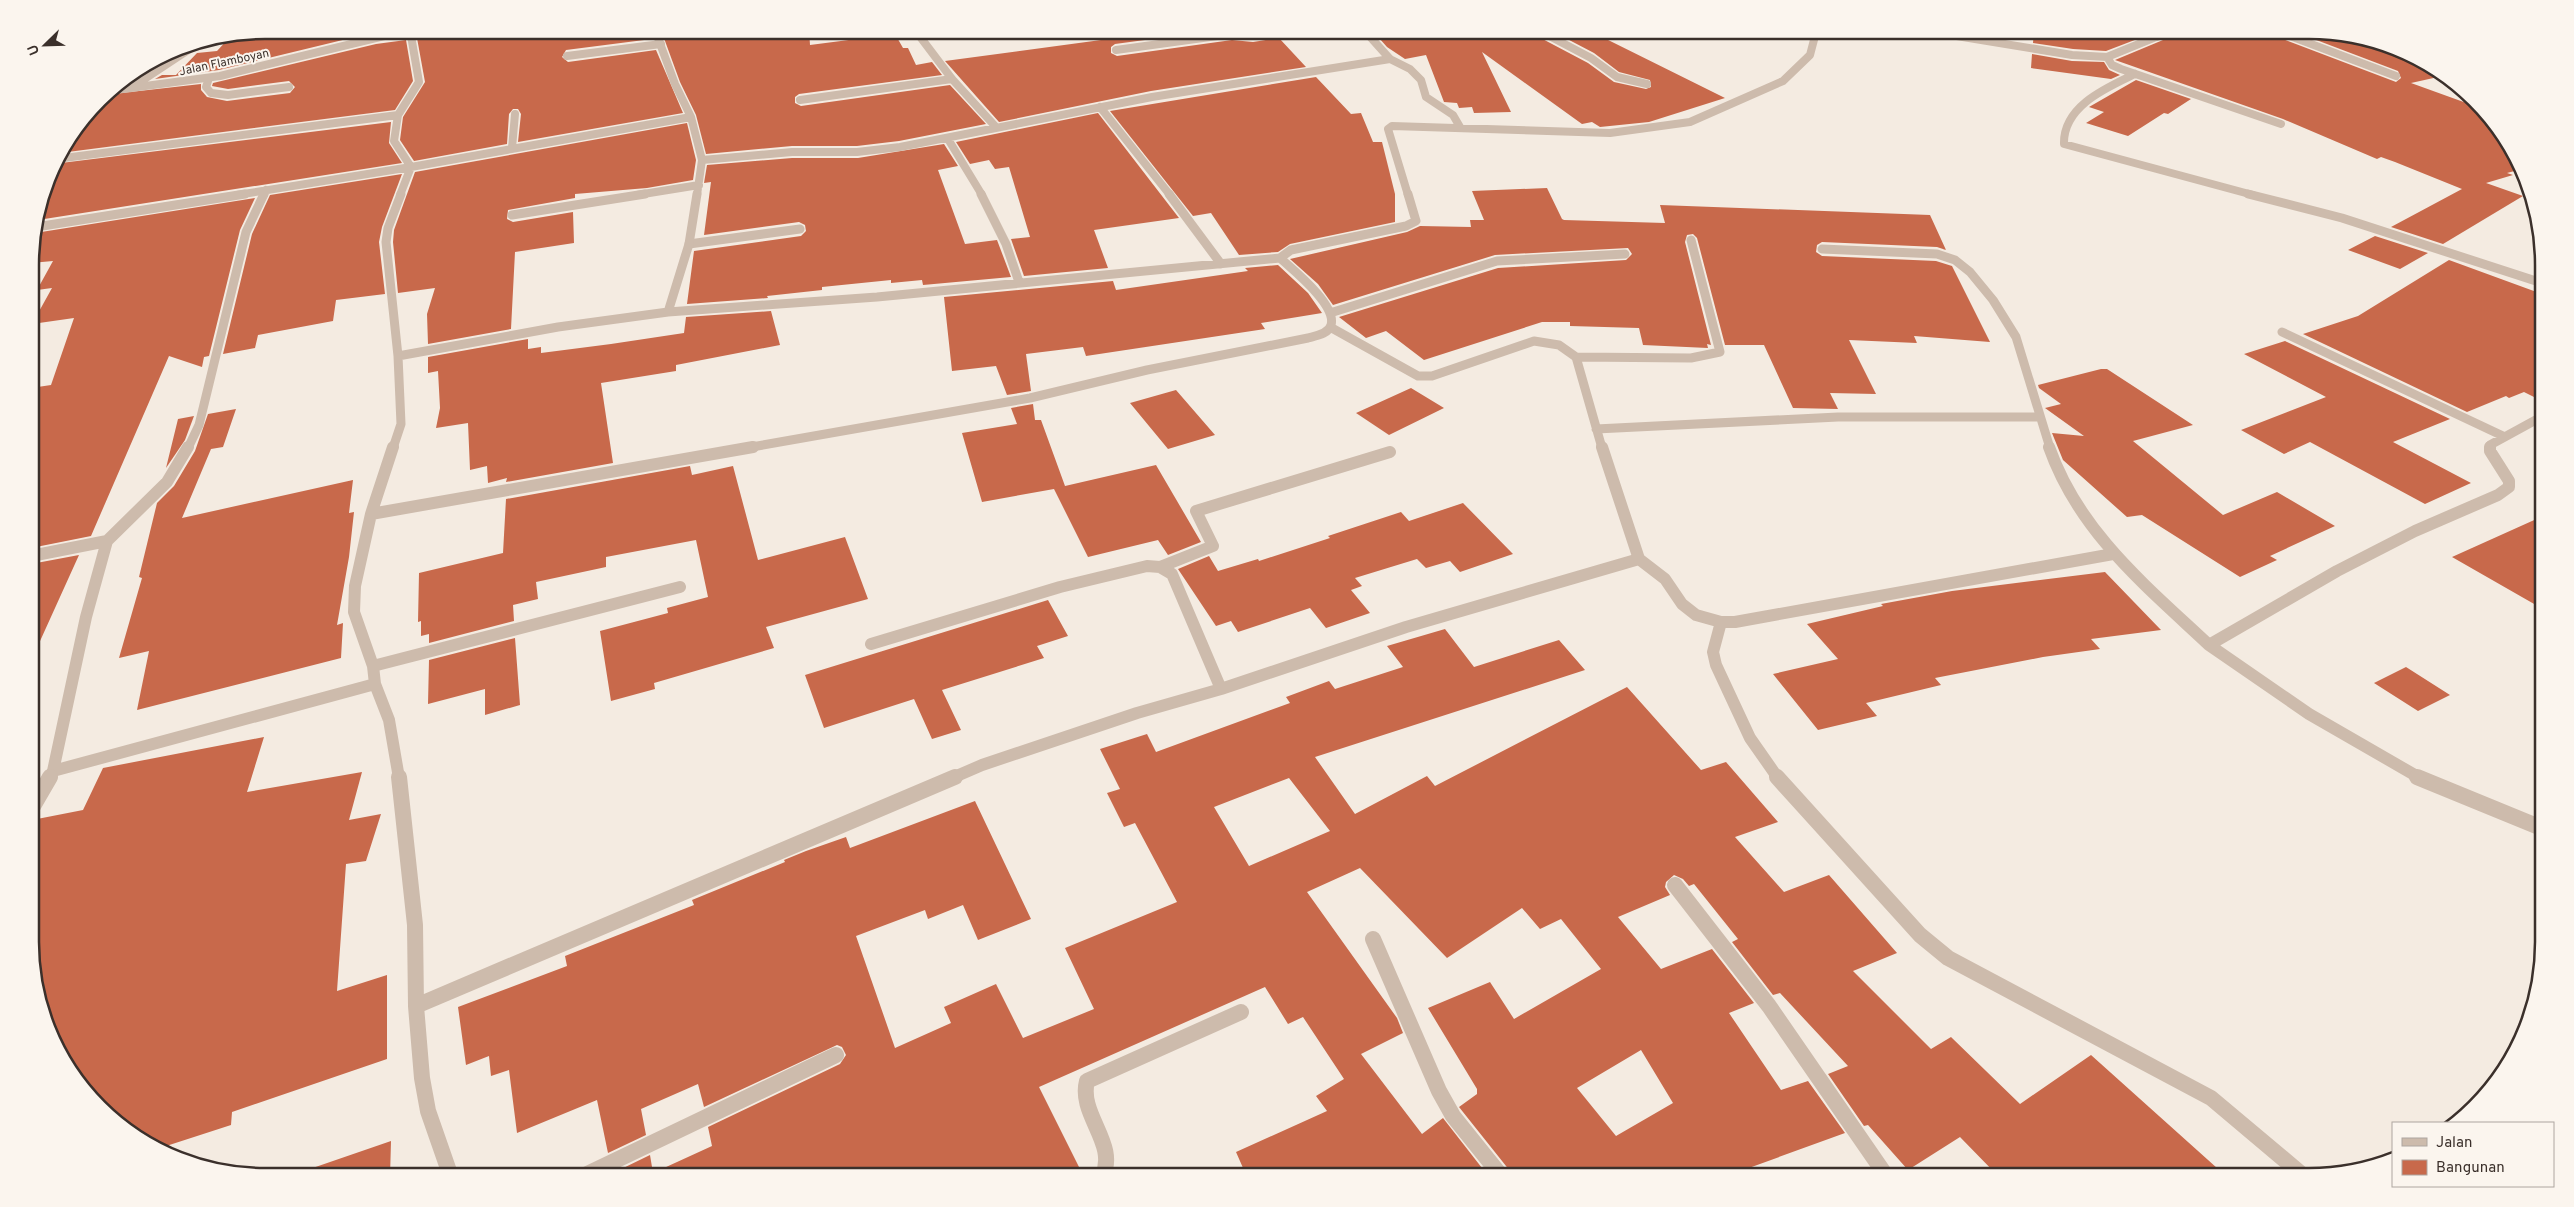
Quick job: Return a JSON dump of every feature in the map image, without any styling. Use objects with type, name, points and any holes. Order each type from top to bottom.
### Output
[{"type":"street","name":"Jalan Flamboyan","points":[[121,90],[209,78],[372,39]]},
{"type":"street","points":[[411,39],[420,82],[398,115],[394,141],[411,167]]},
{"type":"street","points":[[659,39],[691,117],[702,160],[689,244],[668,312]]},
{"type":"street","points":[[922,39],[952,79],[995,126]]},
{"type":"street","points":[[1116,50],[1196,39]]},
{"type":"street","points":[[1372,39],[1390,58],[1410,69],[1421,80],[1426,97],[1453,115],[1460,127]]},
{"type":"street","points":[[1555,39],[1591,58],[1617,77],[1647,84]]},
{"type":"street","points":[[398,356],[558,327],[668,312],[877,297],[1280,258],[1291,250],[1406,226],[1416,221],[1389,127],[1396,125],[1610,133],[1690,122],[1783,81],[1810,55],[1814,39]]},
{"type":"street","points":[[1975,39],[2072,55],[2107,57],[2152,39]]},
{"type":"street","points":[[2298,39],[2396,76]]},
{"type":"street","points":[[566,56],[661,44]]},
{"type":"street","points":[[129,90],[182,55]]},
{"type":"street","points":[[2107,57],[2112,65],[2135,74],[2281,124]]},
{"type":"street","points":[[702,160],[792,152],[857,152],[948,139],[995,126],[1390,58]]},
{"type":"street","points":[[2135,74],[2091,98],[2084,104],[2066,126],[2064,144],[2087,152],[2351,220],[2535,281]]},
{"type":"street","points":[[209,78],[206,87],[211,93],[228,95],[289,87]]},
{"type":"street","points":[[800,100],[952,79]]},
{"type":"street","points":[[1100,107],[1158,178],[1221,264]]},
{"type":"street","points":[[512,148],[514,114]]},
{"type":"street","points":[[66,157],[294,130],[398,115]]},
{"type":"street","points":[[42,226],[411,167],[691,117]]},
{"type":"street","points":[[948,139],[990,207],[1012,256],[1018,282]]},
{"type":"street","points":[[411,167],[388,228],[386,242],[398,356],[401,424],[372,514],[355,586],[354,612],[372,666],[375,684],[389,720],[400,781],[415,925],[416,1006],[425,1096],[448,1168]]},
{"type":"street","points":[[512,216],[699,185]]},
{"type":"street","points":[[39,796],[53,771],[86,617],[107,541],[167,482],[184,455],[198,424],[246,232],[266,190]]},
{"type":"street","points":[[689,244],[800,229]]},
{"type":"street","points":[[1330,328],[1418,376],[1432,376],[1539,341],[1558,345],[1576,357],[1691,358],[1720,352],[1691,240]]},
{"type":"street","points":[[1822,249],[1937,254],[1962,264],[1993,300],[2016,337],[2039,416],[2060,477],[2070,495],[2113,554],[2209,646],[2278,697],[2363,748],[2416,776],[2535,825]]},
{"type":"street","points":[[1330,313],[1497,261],[1625,254]]},
{"type":"street","points":[[372,514],[1030,398],[1146,370],[1297,341],[1322,334],[1332,324],[1326,305],[1280,258]]},
{"type":"street","points":[[2282,332],[2503,436]]},
{"type":"street","points":[[1576,357],[1596,429],[1639,558],[1665,579],[1690,611],[1696,615],[1721,622],[1808,610],[2113,554]]},
{"type":"street","points":[[1596,429],[1838,417],[2039,416]]},
{"type":"street","points":[[2209,646],[2337,571],[2415,532],[2498,495],[2509,486],[2509,481],[2490,451],[2490,445],[2535,420]]},
{"type":"street","points":[[1160,567],[1213,546],[1196,512],[1390,452]]},
{"type":"street","points":[[39,554],[107,541]]},
{"type":"street","points":[[416,1006],[982,765],[1137,714],[1221,689],[1406,627],[1639,558]]},
{"type":"street","points":[[871,644],[1060,587],[1147,566],[1160,567],[1172,574],[1221,689]]},
{"type":"street","points":[[372,666],[680,587]]},
{"type":"street","points":[[1721,622],[1713,652],[1716,666],[1750,738],[1773,772],[1920,935],[1948,958],[2211,1098],[2295,1168]]},
{"type":"street","points":[[53,771],[375,684]]},
{"type":"street","points":[[1676,885],[1769,1006],[1880,1168]]},
{"type":"street","points":[[1373,939],[1439,1091],[1453,1116],[1495,1168]]},
{"type":"street","points":[[1107,1168],[1108,1161],[1084,1096],[1087,1080],[1241,1012]]},
{"type":"street","points":[[600,1168],[836,1055]]},
{"type":"building","points":[[250,39],[347,39],[219,70],[155,79],[162,75],[176,75],[197,53],[217,51],[225,42]]},
{"type":"building","points":[[417,39],[652,39],[566,50],[562,57],[568,62],[656,50],[683,113],[518,142],[521,114],[518,109],[513,109],[509,114],[507,144],[414,161],[400,140],[403,117],[425,82]]},
{"type":"building","points":[[664,39],[810,39],[810,45],[856,39],[898,39],[903,48],[908,48],[916,65],[932,62],[942,75],[799,94],[795,97],[795,103],[801,106],[950,85],[986,124],[899,141],[857,146],[792,146],[706,154],[696,115],[680,82]]},
{"type":"building","points":[[1152,39],[1115,44],[1111,47],[1111,53],[1117,56],[1232,40],[1253,42],[1280,39],[1306,67],[1151,91],[999,122],[945,61],[1101,40]]},
{"type":"building","points":[[1380,39],[1543,39],[1588,63],[1614,82],[1646,89],[1651,87],[1650,80],[1619,72],[1594,53],[1567,39],[1606,39],[1725,98],[1649,122],[1600,127],[1592,122],[1582,124],[1482,52],[1511,112],[1474,113],[1472,107],[1459,108],[1457,103],[1444,102],[1426,55],[1405,59],[1387,47]]},
{"type":"building","points":[[2033,39],[2137,39],[2106,51],[2073,49],[2033,43]]},
{"type":"building","points":[[2165,39],[2283,39],[2396,82],[2401,78],[2398,71],[2314,39],[2368,46],[2409,62],[2436,78],[2411,83],[2469,105],[2489,127],[2515,171],[2507,173],[2513,175],[2486,183],[2523,196],[2443,244],[2391,227],[2462,189],[2381,157],[2377,159],[2283,119],[2115,60]]},
{"type":"building","points":[[406,40],[413,81],[395,110],[69,152],[85,127],[118,93],[201,84],[201,90],[207,97],[227,101],[290,93],[295,87],[289,81],[228,89],[212,86],[213,83],[376,44]]},
{"type":"building","points":[[2032,54],[2072,61],[2104,62],[2109,70],[2120,75],[2111,79],[2031,68]]},
{"type":"building","points":[[1316,77],[1351,114],[1361,113],[1373,142],[1382,142],[1395,194],[1395,222],[1290,244],[1278,252],[1239,255],[1211,213],[1193,216],[1110,111]]},
{"type":"building","points":[[2136,80],[2191,99],[2168,114],[2164,113],[2128,136],[2086,123],[2104,112],[2089,107]]},
{"type":"building","points":[[1098,113],[1179,218],[1094,230],[1108,268],[1024,276],[1011,239],[1030,237],[1009,167],[995,169],[989,160],[970,164],[956,142]]},
{"type":"building","points":[[391,122],[389,143],[402,163],[43,219],[46,206],[63,163]]},
{"type":"building","points":[[687,123],[696,160],[693,180],[647,188],[575,194],[575,198],[508,210],[507,219],[513,222],[573,212],[574,243],[515,252],[511,329],[428,344],[427,314],[435,288],[398,293],[393,242],[394,230],[415,172]]},
{"type":"building","points":[[944,144],[958,166],[938,170],[965,244],[997,240],[1011,277],[923,285],[922,280],[891,283],[891,280],[822,287],[822,290],[767,296],[768,298],[687,304],[694,251],[801,236],[806,231],[805,225],[799,222],[704,235],[711,182],[704,183],[707,165],[792,158],[858,158]]},
{"type":"building","points":[[402,174],[382,227],[379,242],[385,294],[336,300],[333,321],[258,335],[255,348],[223,354],[252,234],[270,195]]},
{"type":"building","points":[[1547,188],[1564,220],[1665,223],[1660,205],[1930,215],[1946,250],[1937,247],[1822,242],[1817,245],[1816,252],[1822,256],[1936,261],[1952,266],[1990,342],[1914,336],[1917,343],[1849,340],[1876,394],[1830,393],[1838,409],[1793,408],[1764,345],[1725,345],[1697,238],[1693,234],[1687,235],[1685,242],[1711,345],[1707,344],[1708,348],[1643,345],[1639,328],[1570,326],[1570,322],[1542,322],[1424,360],[1386,331],[1366,338],[1339,317],[1498,268],[1626,260],[1632,254],[1628,248],[1495,255],[1333,305],[1318,284],[1290,259],[1407,232],[1420,226],[1471,227],[1470,220],[1484,220],[1472,191]]},
{"type":"building","points":[[255,198],[240,230],[209,356],[204,357],[202,367],[169,356],[91,536],[39,546],[39,387],[51,385],[74,318],[39,323],[39,311],[52,288],[39,290],[39,286],[53,261],[39,262],[41,232]]},
{"type":"building","points":[[2375,236],[2428,253],[2400,269],[2348,250]]},
{"type":"building","points":[[2449,260],[2535,291],[2535,398],[2524,392],[2509,398],[2506,396],[2467,412],[2303,334],[2358,316]]},
{"type":"building","points":[[1278,265],[1308,293],[1322,313],[1261,323],[1265,329],[1086,356],[1083,347],[1026,354],[1031,391],[1007,395],[996,366],[952,371],[944,297],[1113,281],[1116,290],[1248,271],[1245,268]]},
{"type":"building","points":[[771,311],[780,345],[676,365],[676,371],[601,383],[613,463],[506,482],[507,478],[488,483],[487,466],[470,470],[468,423],[436,428],[440,408],[438,371],[428,373],[428,357],[528,339],[528,349],[541,347],[541,353],[611,344],[684,333],[686,317]]},
{"type":"building","points":[[2285,341],[2450,419],[2393,442],[2471,483],[2425,504],[2310,442],[2284,454],[2241,430],[2326,397],[2244,354]]},
{"type":"building","points":[[2107,369],[2193,425],[2133,441],[2223,515],[2277,492],[2335,526],[2270,556],[2277,560],[2240,577],[2142,515],[2127,517],[2063,460],[2052,433],[2084,436],[2045,408],[2061,404],[2039,388],[2038,385]]},
{"type":"building","points":[[1411,388],[1444,408],[1389,435],[1356,413]]},
{"type":"building","points":[[1176,390],[1215,435],[1168,449],[1130,403]]},
{"type":"building","points":[[1033,404],[1035,420],[1041,420],[1065,486],[1156,465],[1201,542],[1168,555],[1158,540],[1088,557],[1054,489],[982,502],[962,433],[1017,424],[1011,408]]},
{"type":"building","points":[[236,409],[223,447],[211,449],[182,518],[353,480],[349,513],[354,512],[349,557],[337,625],[343,623],[341,658],[137,710],[149,651],[119,658],[142,578],[139,577],[157,503],[174,486],[195,451],[208,414]]},
{"type":"building","points":[[194,416],[185,440],[166,468],[178,419]]},
{"type":"building","points":[[690,466],[692,475],[733,466],[758,560],[845,537],[868,599],[766,627],[774,648],[654,683],[655,689],[611,701],[600,631],[668,613],[667,608],[708,597],[696,540],[606,557],[606,567],[536,582],[538,599],[513,605],[514,621],[429,643],[429,634],[421,636],[421,621],[418,622],[419,573],[503,553],[506,499]]},
{"type":"building","points":[[1463,503],[1513,554],[1460,572],[1450,561],[1426,568],[1417,559],[1355,578],[1362,586],[1351,590],[1370,613],[1326,628],[1310,608],[1238,632],[1231,621],[1216,626],[1178,569],[1209,556],[1218,571],[1258,559],[1259,561],[1401,512],[1409,521]]},
{"type":"building","points":[[2535,520],[2535,604],[2452,557]]},
{"type":"building","points":[[79,555],[39,643],[39,562]]},
{"type":"building","points":[[2105,572],[2161,630],[2091,639],[2100,649],[2043,657],[1935,678],[1941,685],[1866,703],[1877,716],[1818,730],[1773,674],[1838,659],[1807,624],[1883,606],[1881,604],[1952,591]]},
{"type":"building","points":[[1048,600],[1068,636],[1037,646],[1044,658],[942,690],[961,730],[932,739],[914,699],[824,728],[805,675]]},
{"type":"building","points":[[1445,629],[1474,667],[1559,640],[1585,670],[1315,757],[1355,814],[1427,776],[1435,786],[1627,687],[1701,770],[1726,762],[1778,822],[1735,837],[1784,892],[1829,875],[1897,953],[1853,971],[1931,1049],[1951,1037],[2020,1104],[2091,1055],[2217,1168],[1990,1168],[1960,1137],[1911,1168],[1906,1168],[1868,1125],[1864,1126],[1828,1074],[1848,1066],[1780,993],[1773,995],[1732,942],[1738,939],[1694,884],[1689,886],[1683,879],[1674,875],[1666,882],[1665,887],[1670,895],[1618,917],[1661,969],[1712,949],[1754,1003],[1729,1013],[1781,1090],[1808,1081],[1845,1133],[1749,1168],[1508,1168],[1459,1107],[1477,1094],[1477,1089],[1428,1008],[1490,982],[1514,1019],[1601,969],[1561,919],[1540,929],[1522,908],[1447,958],[1360,868],[1307,892],[1397,1018],[1403,1033],[1361,1054],[1422,1134],[1443,1118],[1482,1168],[1243,1168],[1236,1152],[1327,1111],[1316,1096],[1344,1079],[1303,1017],[1288,1024],[1265,987],[1039,1087],[1080,1168],[664,1168],[712,1146],[708,1127],[840,1064],[846,1055],[842,1047],[837,1045],[704,1107],[698,1084],[641,1109],[646,1135],[608,1153],[597,1100],[517,1133],[509,1070],[491,1076],[489,1056],[466,1065],[458,1007],[567,966],[565,956],[694,905],[692,900],[785,862],[784,860],[806,851],[846,837],[850,848],[975,801],[1031,919],[978,940],[963,905],[928,919],[925,910],[856,936],[895,1048],[951,1023],[944,1007],[996,984],[1023,1038],[1094,1009],[1065,948],[1177,902],[1135,823],[1124,827],[1107,793],[1120,789],[1100,749],[1147,734],[1156,752],[1290,703],[1286,697],[1329,681],[1335,689],[1403,667],[1387,646]],"holes":[[[1289,778],[1330,831],[1249,866],[1214,807]],[[1641,1050],[1673,1103],[1616,1136],[1577,1088]]]},
{"type":"building","points":[[515,638],[520,705],[485,715],[485,689],[428,704],[429,660]]},
{"type":"building","points":[[2406,667],[2450,695],[2418,711],[2374,683]]},
{"type":"building","points":[[264,737],[247,792],[362,772],[349,820],[381,814],[366,861],[346,864],[337,991],[387,975],[387,1059],[232,1112],[231,1125],[167,1146],[127,1122],[105,1102],[85,1080],[69,1055],[56,1029],[46,1001],[39,957],[39,819],[83,810],[103,768]]},
{"type":"building","points":[[391,1141],[390,1168],[313,1168]]},
{"type":"building","points":[[650,1155],[652,1168],[623,1168]]}]
